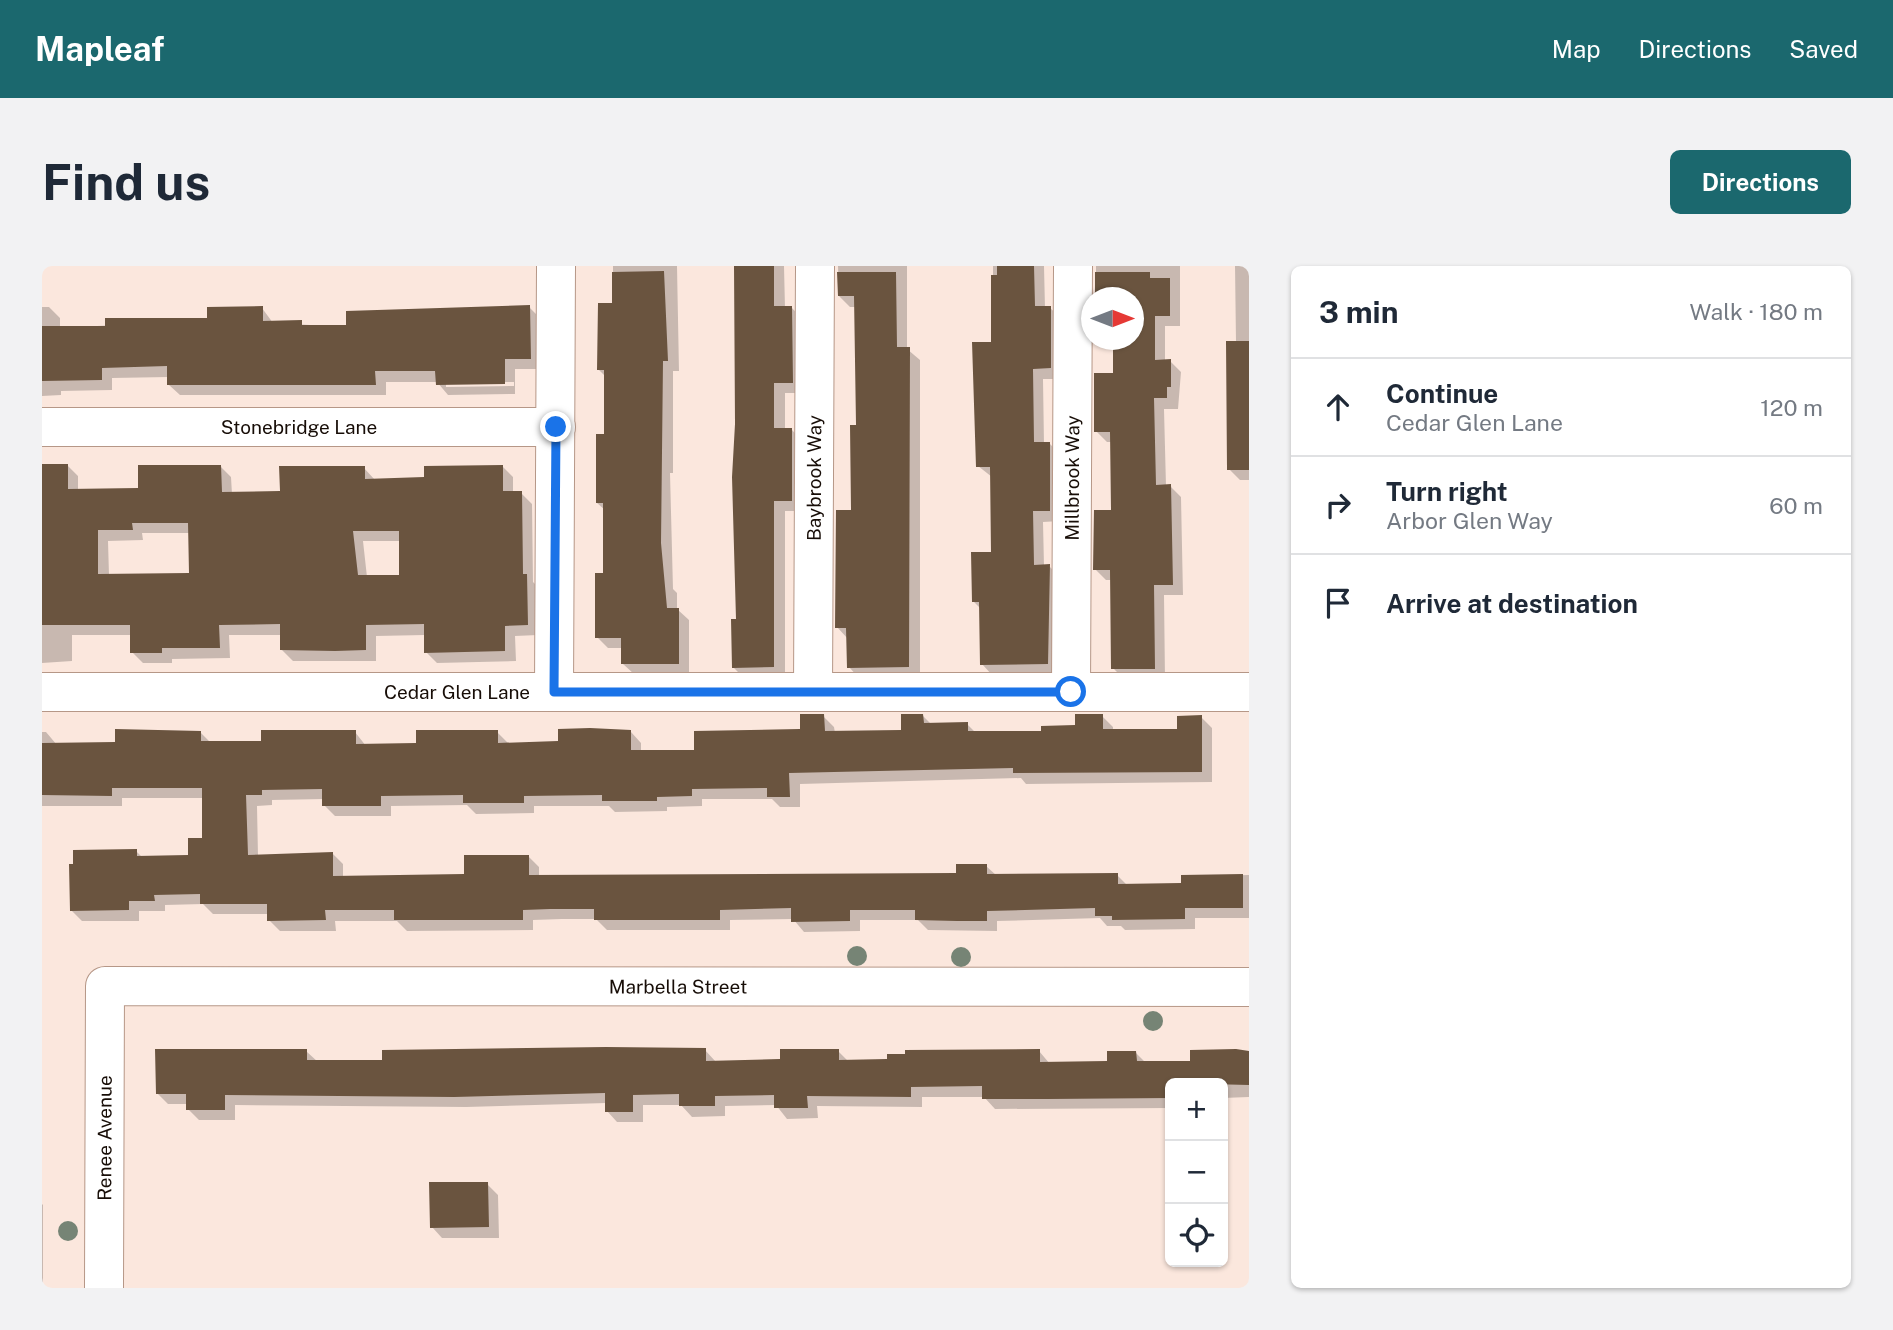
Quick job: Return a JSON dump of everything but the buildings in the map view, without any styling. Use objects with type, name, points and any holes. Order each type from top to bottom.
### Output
[{"type":"street","points":[[554,692],[556,266]]},
{"type":"street","name":"Baybrook Way","points":[[813,692],[815,266]]},
{"type":"street","name":"Millbrook Way","points":[[1071,692],[1073,266]]},
{"type":"street","name":"Stonebridge Lane","points":[[42,427],[556,427]]},
{"type":"street","name":"Cedar Glen Lane","points":[[42,692],[1249,692]]},
{"type":"street","name":"Marbella Street","points":[[105,986],[1249,987]]},
{"type":"street","name":"Renee Avenue","points":[[104,1288],[105,986]]},
{"type":"route","points":[[556,427],[554,692],[1071,692]]}]
